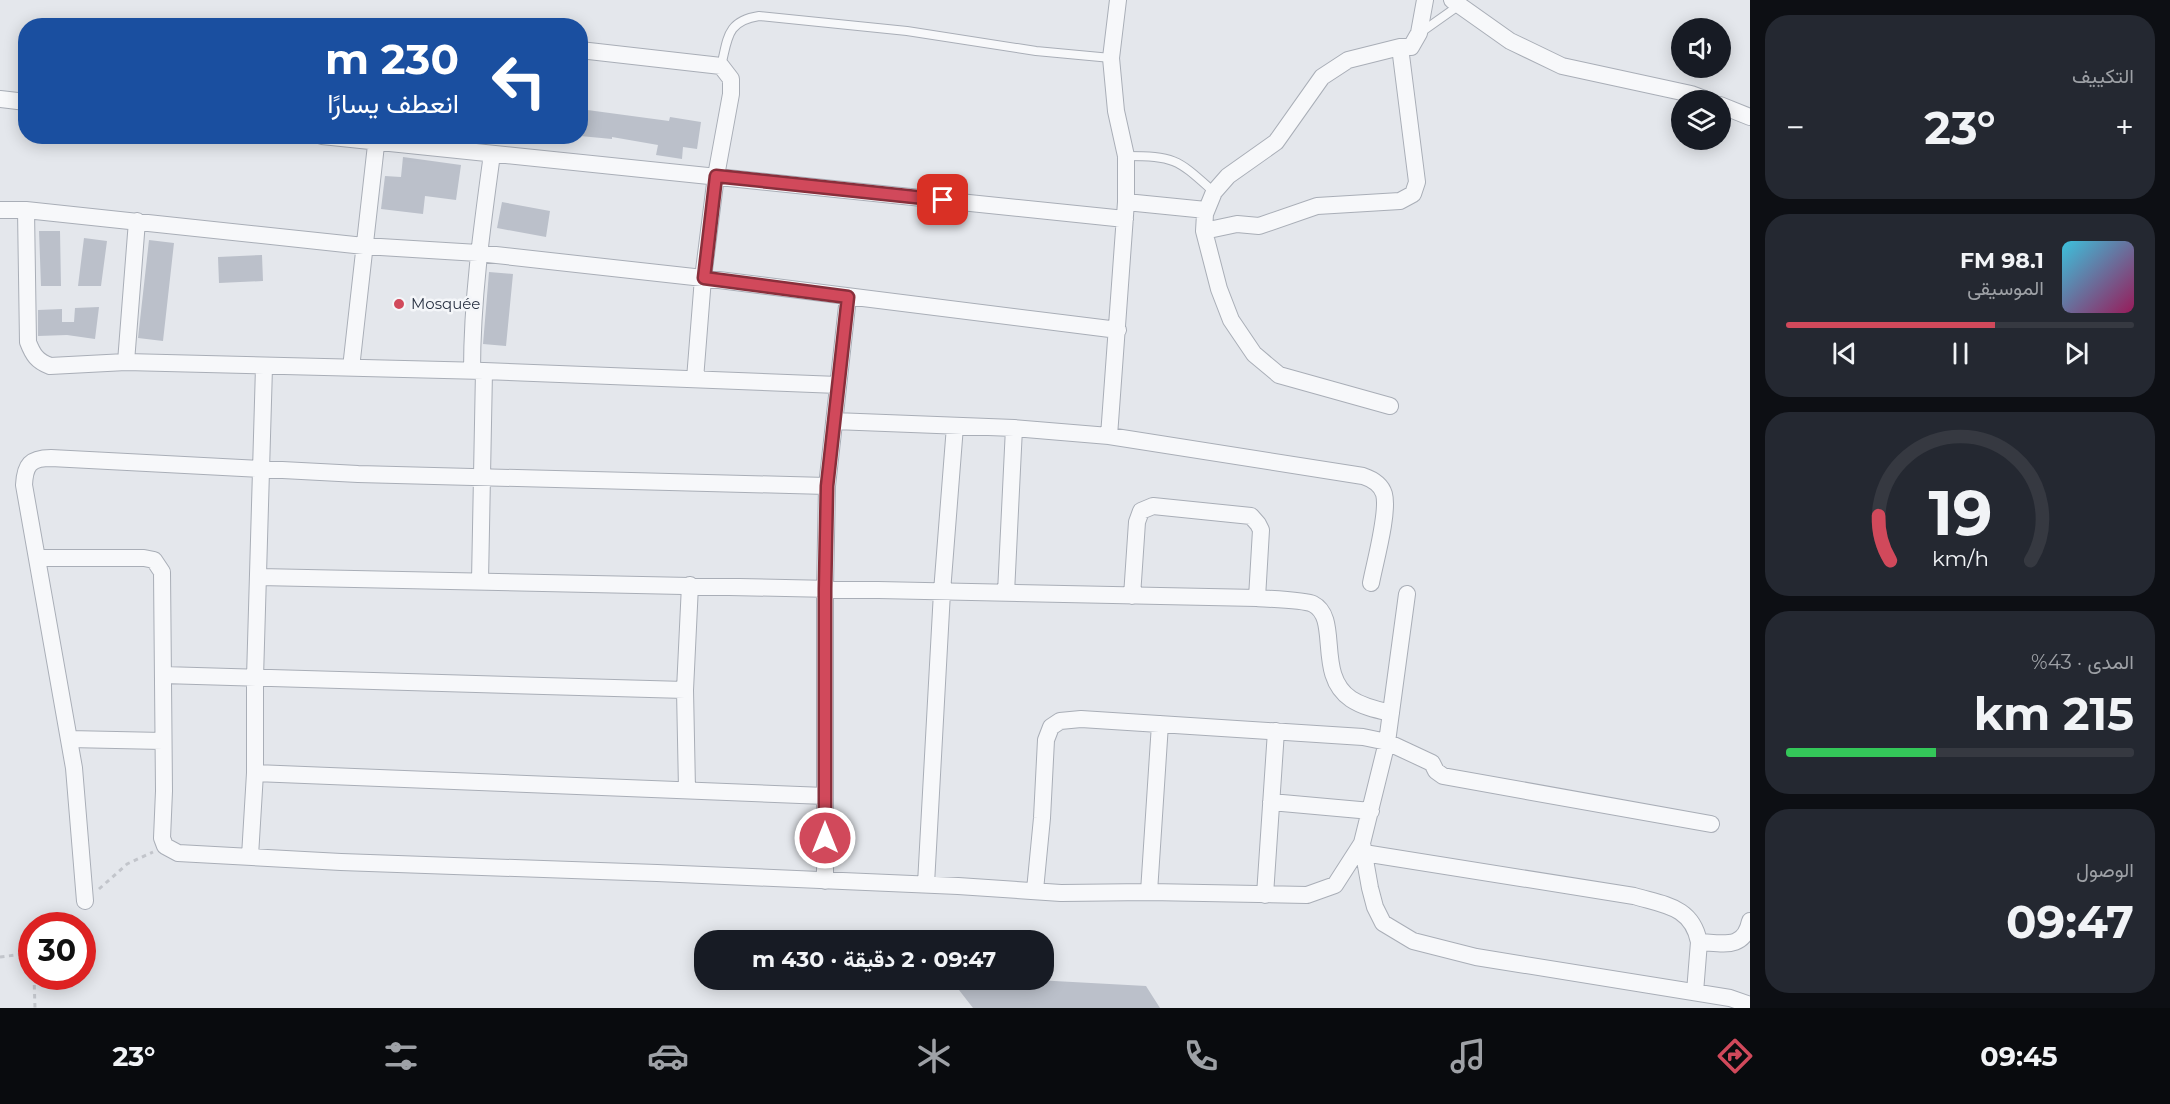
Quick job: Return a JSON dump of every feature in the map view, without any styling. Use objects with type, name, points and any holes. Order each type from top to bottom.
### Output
[{"type":"street","points":[[1108,436],[1126,211],[1126,156],[1116,111],[1111,58],[1118,0]]},
{"type":"street","points":[[1390,406],[1279,375],[1254,354],[1231,320],[1204,231],[1206,210],[1214,192],[1227,176],[1276,142],[1322,77],[1348,60],[1400,47],[1411,47],[1419,33],[1425,0]]},
{"type":"street","points":[[1459,2],[1509,40],[1562,66],[1673,90]]},
{"type":"street","points":[[1204,231],[1237,224],[1259,226],[1317,206],[1400,201],[1413,194],[1417,182],[1400,47]]},
{"type":"street","points":[[588,51],[721,66],[731,79],[716,176],[694,379]]},
{"type":"street","points":[[0,99],[18,101]]},
{"type":"street","points":[[1731,109],[1750,117]]},
{"type":"street","points":[[351,368],[377,144]]},
{"type":"street","points":[[410,144],[716,176],[1126,211],[1206,210]]},
{"type":"street","points":[[480,581],[482,477],[478,371],[472,322],[478,253],[492,154]]},
{"type":"street","points":[[0,210],[26,210],[364,246],[478,253],[704,278],[1118,330]]},
{"type":"street","points":[[26,210],[26,332],[32,352],[40,362],[50,366],[126,362],[478,371],[838,385]]},
{"type":"street","points":[[126,362],[137,221]]},
{"type":"street","points":[[825,881],[827,486],[848,297]]},
{"type":"street","points":[[250,856],[255,772],[255,678],[264,367]]},
{"type":"street","points":[[834,421],[1014,428],[1108,436],[1370,478],[1381,487],[1385,506],[1371,583]]},
{"type":"street","points":[[926,884],[942,592],[956,426]]},
{"type":"street","points":[[1006,593],[1014,428]]},
{"type":"street","points":[[85,901],[78,840],[76,788],[69,739],[24,485],[25,472],[30,463],[41,458],[482,477],[827,486]]},
{"type":"street","points":[[1132,596],[1137,522],[1141,511],[1153,506],[1251,516],[1261,530],[1257,598]]},
{"type":"street","points":[[37,558],[128,557],[154,560],[162,572],[162,838],[165,846],[172,851],[186,855],[926,884],[1061,893],[1307,895],[1335,885],[1363,848]]},
{"type":"street","points":[[259,577],[1257,598],[1313,603],[1322,611],[1327,621],[1330,668],[1337,686],[1352,700],[1391,713]]},
{"type":"street","points":[[687,789],[685,690],[690,585]]},
{"type":"street","points":[[1407,594],[1388,742],[1363,848],[1375,907],[1383,923],[1413,941],[1476,957],[1730,998],[1750,1005]]},
{"type":"street","points":[[163,675],[685,690]]},
{"type":"street","points":[[1035,890],[1046,740],[1051,727],[1060,721],[1081,719],[1363,737],[1388,742],[1432,763],[1436,771],[1443,776],[1712,824]]},
{"type":"street","points":[[1149,892],[1160,724]]},
{"type":"street","points":[[1265,894],[1276,731]]},
{"type":"street","points":[[69,739],[163,741]]},
{"type":"street","points":[[255,772],[825,796]]},
{"type":"street","points":[[1271,802],[1371,811]]},
{"type":"street","points":[[1363,848],[1634,896],[1674,908],[1686,915],[1696,928],[1699,942],[1695,992]]},
{"type":"street","points":[[1699,942],[1731,943],[1741,940],[1747,934],[1750,921]]},
{"type":"lane","points":[[1419,33],[1459,2]]},
{"type":"lane","points":[[721,66],[729,33],[736,24],[759,16],[907,31],[1036,51],[1111,58]]},
{"type":"lane","points":[[1126,156],[1157,156],[1174,161],[1185,166],[1214,192]]},
{"type":"path","points":[[76,912],[127,864],[165,846]]},
{"type":"path","points":[[0,957],[18,955]]},
{"type":"path","points":[[34,990],[35,1008]]},
{"type":"building","points":[[588,110],[669,121],[670,117],[701,122],[697,149],[683,147],[682,159],[656,155],[658,145],[612,137],[612,139],[588,137]]},
{"type":"building","points":[[403,157],[461,165],[456,200],[425,196],[423,214],[381,209],[385,176],[401,177]]},
{"type":"building","points":[[502,202],[550,211],[546,237],[497,228]]},
{"type":"building","points":[[39,231],[60,231],[61,286],[41,286]]},
{"type":"building","points":[[84,238],[107,241],[101,286],[78,286]]},
{"type":"building","points":[[149,240],[174,243],[163,341],[138,338]]},
{"type":"building","points":[[262,255],[263,281],[219,283],[218,257]]},
{"type":"building","points":[[489,272],[513,274],[506,346],[483,344]]},
{"type":"building","points":[[99,307],[95,339],[67,335],[38,336],[38,310],[62,309],[62,322],[74,322],[75,308]]},
{"type":"building","points":[[1054,981],[1146,986],[1160,1008],[973,1008],[959,990],[1054,990]]},
{"type":"place","name":"Mosquée","points":[[399,304]]},
{"type":"route","points":[[825,838],[827,486],[848,297],[704,278],[716,176],[943,200]]}]
